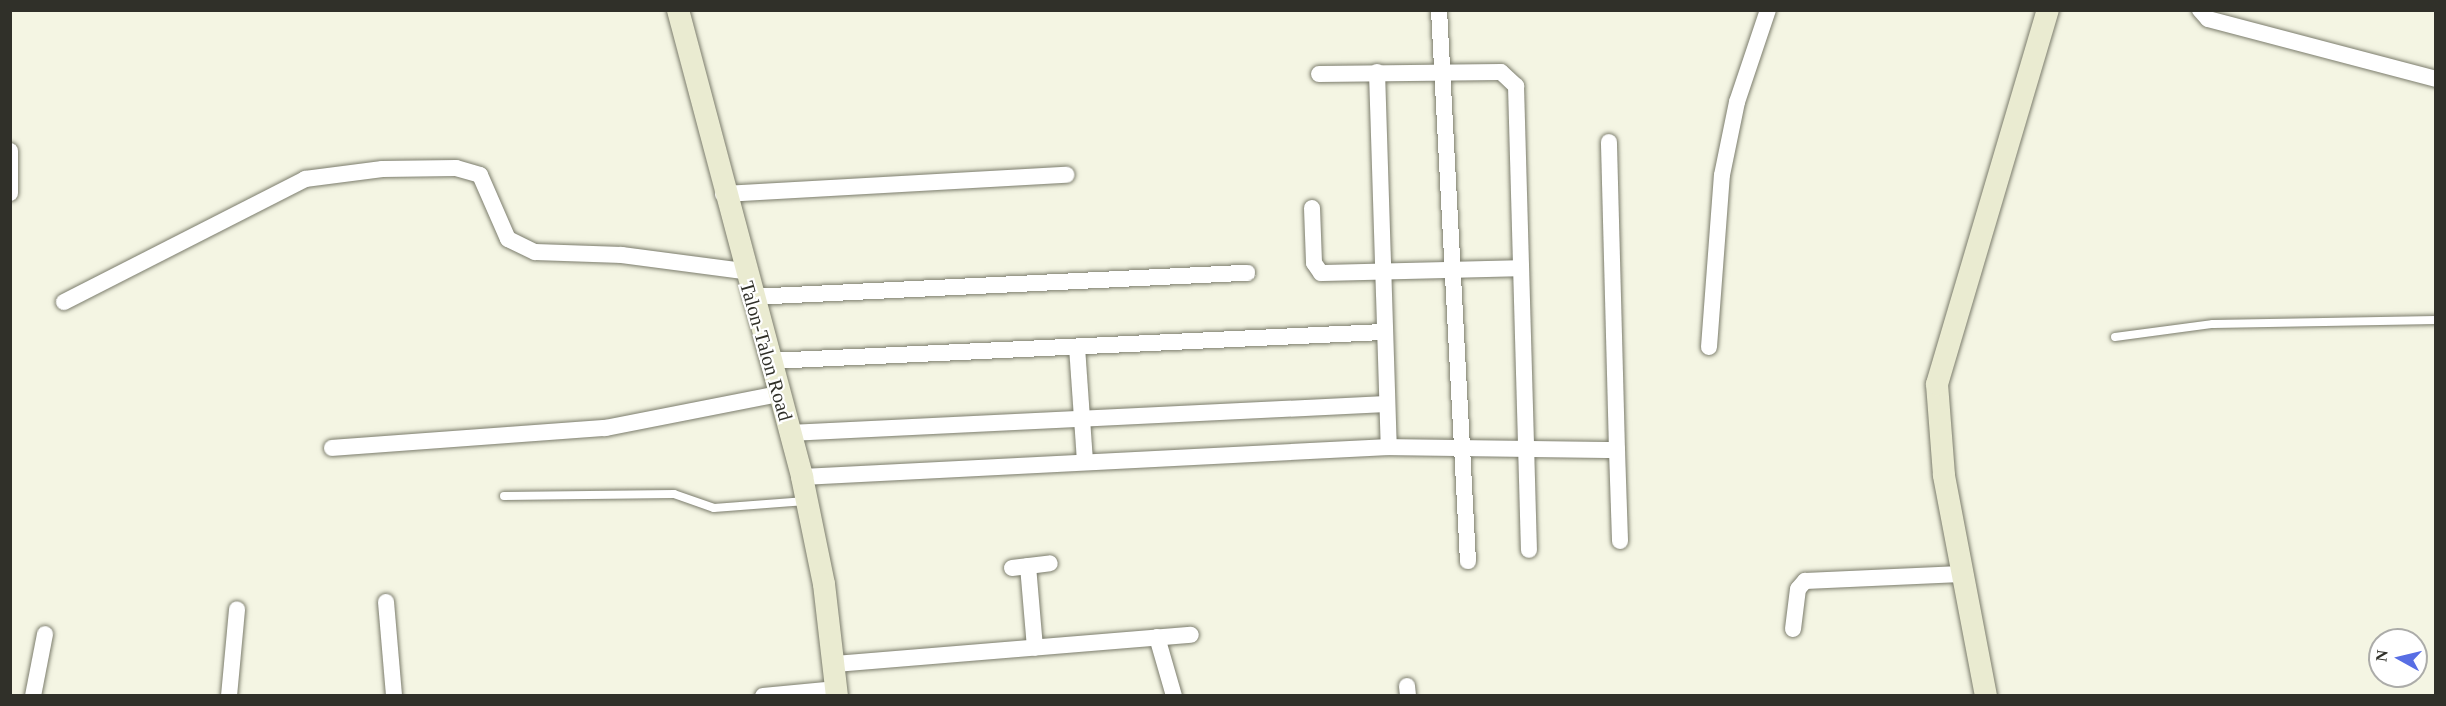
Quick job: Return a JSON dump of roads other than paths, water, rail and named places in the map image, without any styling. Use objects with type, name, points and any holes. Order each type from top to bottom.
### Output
[{"type":"street","name":"Talon-Talon Road","points":[[678,10],[743,271],[802,477],[835,664],[837,692]]},
{"type":"street","points":[[1439,10],[1446,71],[1452,272],[1468,561]]},
{"type":"street","points":[[1709,347],[1722,175],[1737,102],[1768,10]]},
{"type":"street","points":[[1986,696],[1961,574],[1938,432],[1937,384],[2048,10]]},
{"type":"street","points":[[2200,10],[2208,19],[2436,79]]},
{"type":"street","points":[[1377,72],[1384,271],[1383,333],[1389,447]]},
{"type":"street","points":[[1319,74],[1501,72],[1516,86],[1520,268],[1528,446],[1529,550]]},
{"type":"street","points":[[1609,142],[1620,541]]},
{"type":"street","points":[[10,151],[10,193]]},
{"type":"street","points":[[64,302],[305,179],[371,170],[456,168],[480,175],[508,239],[535,252],[622,255],[743,271]]},
{"type":"street","points":[[723,194],[1066,176]]},
{"type":"street","points":[[1312,208],[1314,263],[1321,273],[1452,272],[1520,268]]},
{"type":"street","points":[[751,297],[1247,273]]},
{"type":"street","points":[[770,361],[1383,333]]},
{"type":"street","points":[[1077,347],[1085,461]]},
{"type":"street","points":[[332,448],[605,428],[778,394]]},
{"type":"street","points":[[789,433],[1386,404]]},
{"type":"street","points":[[802,477],[1389,447],[1528,446],[1617,450]]},
{"type":"street","points":[[1035,648],[1020,567],[1050,563]]},
{"type":"street","points":[[1793,629],[1797,589],[1805,581],[1961,574]]},
{"type":"street","points":[[386,602],[394,696]]},
{"type":"street","points":[[230,696],[237,609]]},
{"type":"street","points":[[33,696],[45,634]]},
{"type":"street","points":[[835,664],[1191,635]]},
{"type":"street","points":[[1157,637],[1174,696]]},
{"type":"street","points":[[763,696],[837,692]]},
{"type":"lane","points":[[2115,337],[2223,323],[2436,320]]},
{"type":"lane","points":[[504,496],[674,494],[714,508],[806,501]]}]
